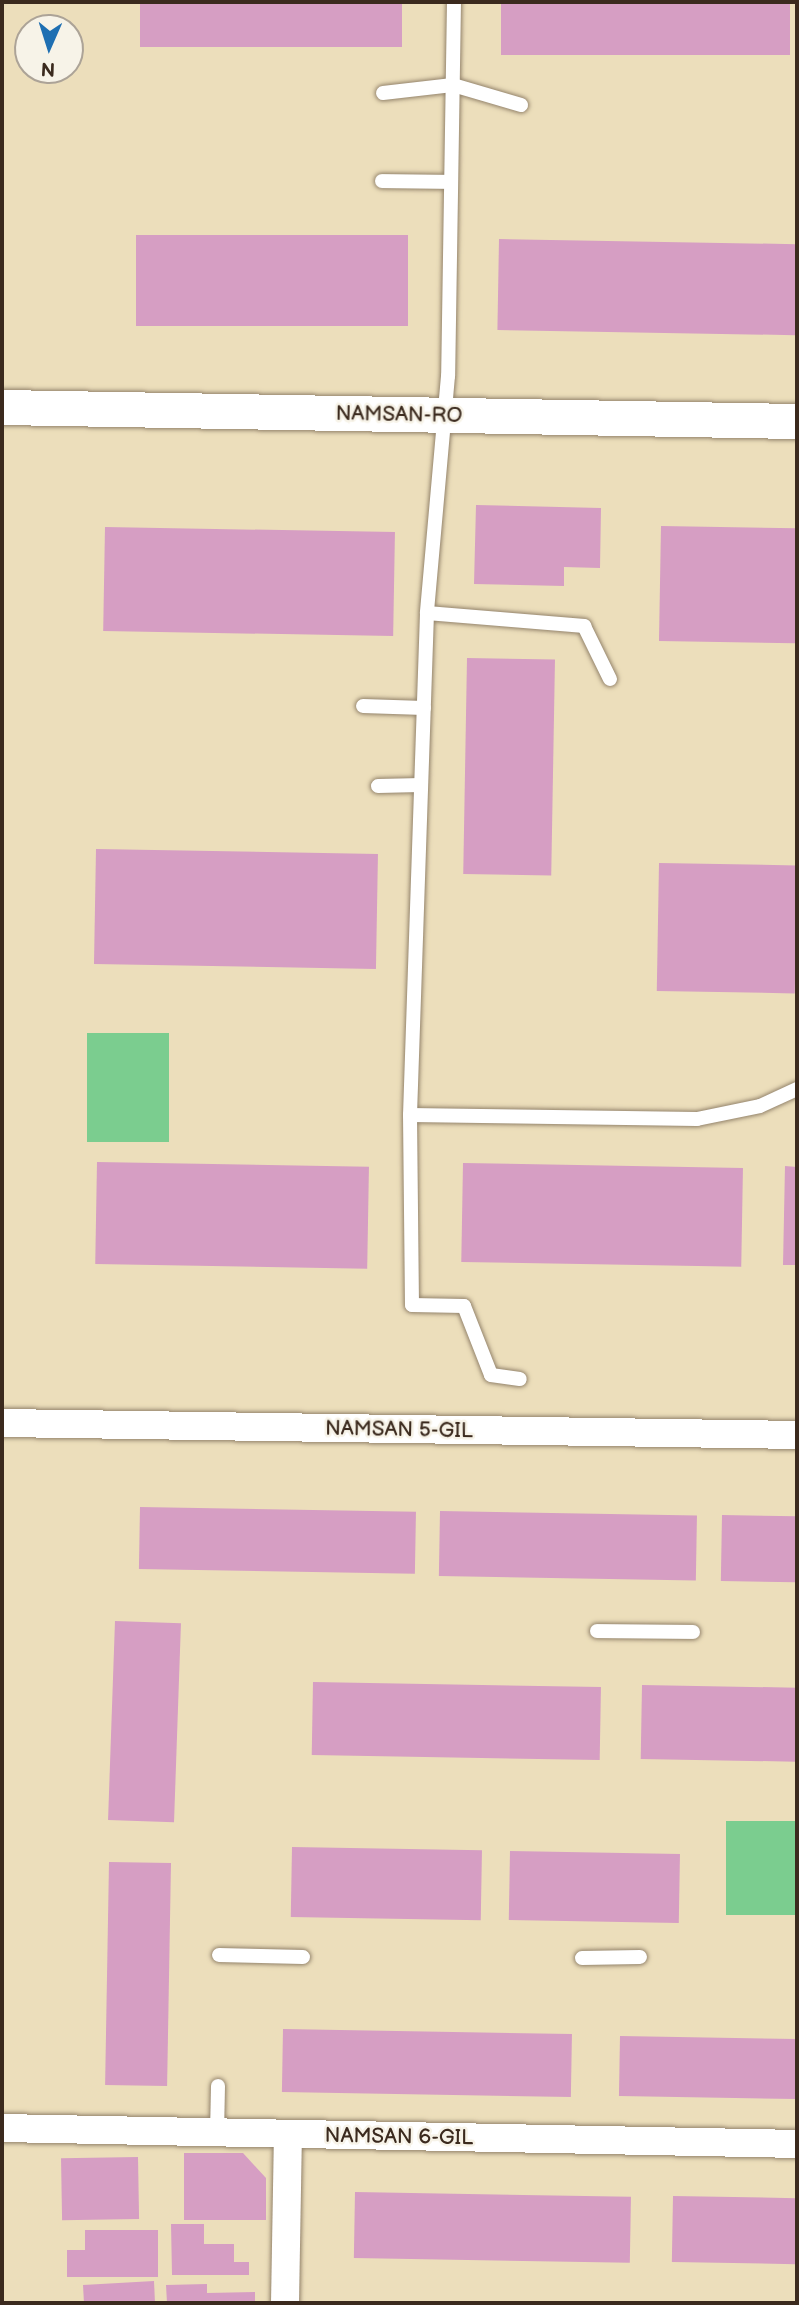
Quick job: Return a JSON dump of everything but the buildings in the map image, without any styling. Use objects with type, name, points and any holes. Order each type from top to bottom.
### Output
[{"type":"street","name":"NAMSAN-RO","points":[[2,407],[797,421]]},
{"type":"street","name":"NAMSAN 5-GIL","points":[[2,1423],[797,1435]]},
{"type":"street","name":"NAMSAN 6-GIL","points":[[2,2128],[288,2136],[797,2144]]},
{"type":"street","points":[[285,2303],[288,2136]]},
{"type":"lane","points":[[454,2],[449,376],[427,613],[410,1115],[412,1305],[464,1306],[491,1376],[520,1379]]},
{"type":"lane","points":[[383,93],[453,85],[521,105]]},
{"type":"lane","points":[[382,181],[452,182]]},
{"type":"lane","points":[[427,613],[584,626],[610,679]]},
{"type":"lane","points":[[363,706],[424,708]]},
{"type":"lane","points":[[378,786],[421,785]]},
{"type":"lane","points":[[410,1115],[696,1119],[760,1105],[797,1089]]},
{"type":"lane","points":[[597,1631],[693,1632]]},
{"type":"lane","points":[[219,1955],[303,1957]]},
{"type":"lane","points":[[582,1958],[640,1957]]},
{"type":"lane","points":[[217,2134],[218,2086]]},
{"type":"green space","points":[[87,1033],[169,1033],[169,1142],[87,1142]]},
{"type":"green space","points":[[726,1821],[797,1821],[797,1915],[726,1915]]}]
